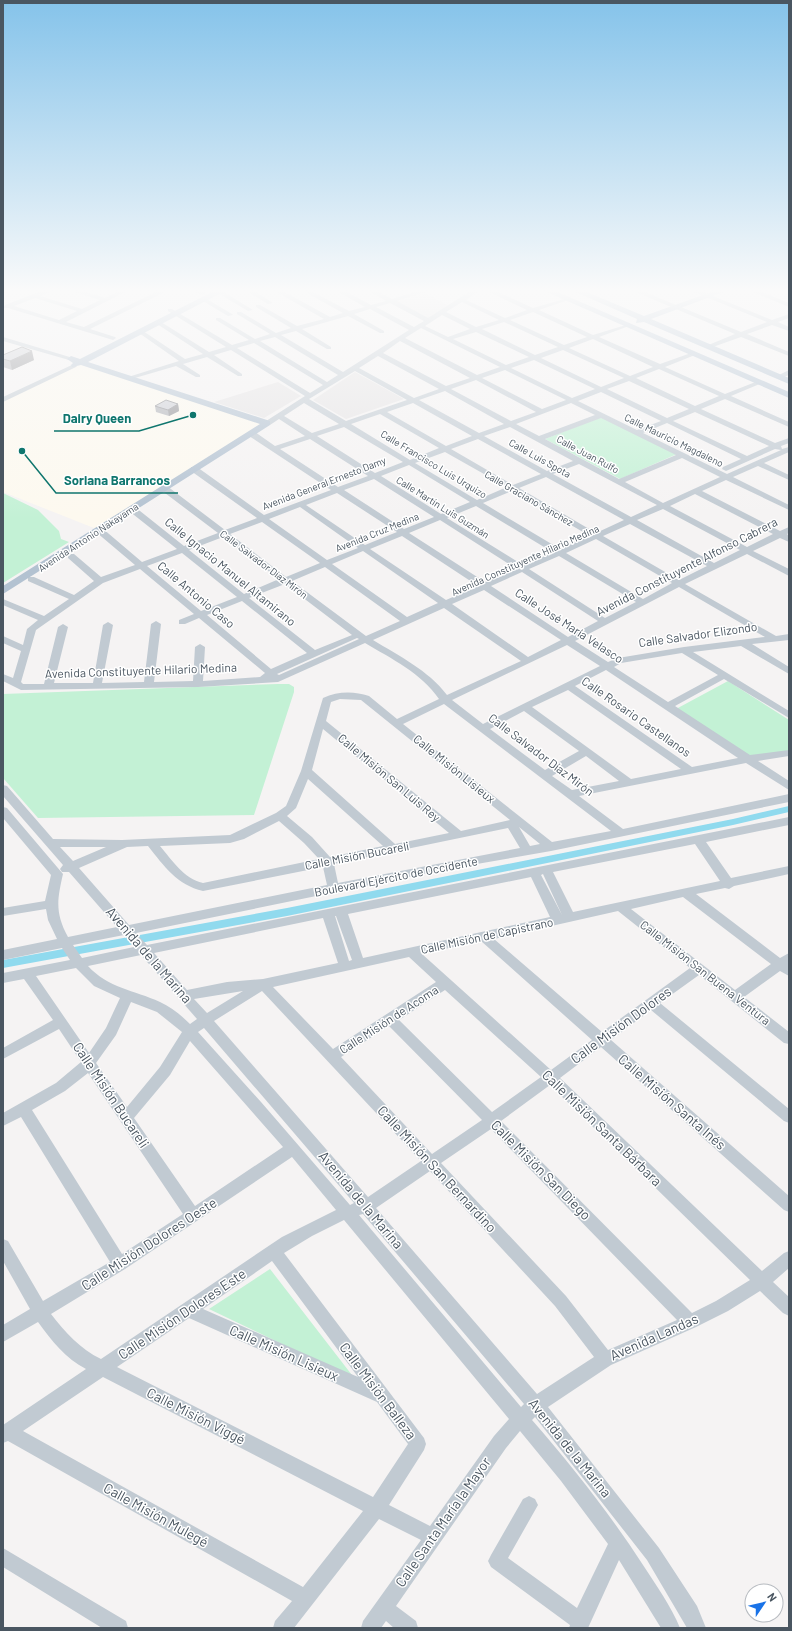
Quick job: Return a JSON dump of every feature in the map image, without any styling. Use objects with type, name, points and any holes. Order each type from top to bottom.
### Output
[{"type":"main road","points":[[86,366],[128,378],[267,423]]},
{"type":"main road","points":[[722,366],[789,395]]},
{"type":"main road","points":[[753,366],[789,381]]},
{"type":"main road","name":"Avenida Antonio Nakayama","points":[[3,591],[132,508],[252,434],[267,423]]},
{"type":"street","points":[[3,392],[67,366]]},
{"type":"street","points":[[3,400],[69,366]]},
{"type":"street","points":[[128,378],[171,366]]},
{"type":"street","points":[[186,366],[198,376]]},
{"type":"street","points":[[226,366],[240,375]]},
{"type":"street","points":[[259,366],[307,398]]},
{"type":"street","points":[[297,366],[328,385]]},
{"type":"street","points":[[328,366],[343,375]]},
{"type":"street","name":"Avenida Antonio Nakayama","points":[[267,423],[358,366]]},
{"type":"street","name":"Calle Juan Rulfo","points":[[402,366],[789,573]]},
{"type":"street","points":[[453,366],[540,411]]},
{"type":"street","name":"Calle Mauricio Magdaleno","points":[[501,366],[789,508]]},
{"type":"street","points":[[274,449],[510,366]]},
{"type":"street","points":[[554,366],[747,459]]},
{"type":"street","points":[[604,366],[776,446],[788,450]]},
{"type":"street","points":[[659,367],[789,426]]},
{"type":"street","name":"Avenida General Ernesto Damy","points":[[18,685],[32,629],[43,619],[100,581],[140,564],[659,367]]},
{"type":"street","name":"Calle Luis Spota","points":[[355,368],[715,566]]},
{"type":"street","points":[[778,377],[789,372]]},
{"type":"street","points":[[638,433],[760,382]]},
{"type":"street","name":"Calle Francisco Luis Urquizo","points":[[307,398],[345,424],[642,602]]},
{"type":"street","name":"Calle Graciano Sánchez","points":[[380,411],[773,638]]},
{"type":"street","points":[[539,439],[601,415]]},
{"type":"street","name":"Calle Martín Luis Guzmán","points":[[279,416],[606,622]]},
{"type":"street","name":"Calle José María Velasco","points":[[252,434],[789,786]]},
{"type":"street","name":"Avenida Constituyente Hilario Medina","points":[[660,503],[695,491],[747,459],[789,440]]},
{"type":"street","name":"Avenida Constituyente Hilario Medina","points":[[18,685],[48,687],[198,684],[262,681],[723,475],[758,463],[788,450]]},
{"type":"street","points":[[619,482],[682,455]]},
{"type":"street","name":"Avenida Cruz Medina","points":[[182,622],[287,581],[579,461]]},
{"type":"street","points":[[758,463],[789,478]]},
{"type":"street","points":[[194,469],[403,619]]},
{"type":"street","name":"Calle Salvador Díaz Mirón","points":[[164,488],[361,637],[412,667],[435,686],[444,699],[621,833]]},
{"type":"street","points":[[695,491],[789,539]]},
{"type":"street","points":[[300,504],[528,661]]},
{"type":"street","name":"Calle Ignacio Manuel Altamirano","points":[[132,508],[314,654]]},
{"type":"street","name":"Calle Antonio Caso","points":[[99,530],[275,676]]},
{"type":"street","name":"Avenida Constituyente Alfonso Cabrera","points":[[396,723],[444,699],[528,661],[606,622],[642,602],[789,530]]},
{"type":"street","points":[[71,556],[100,581]]},
{"type":"street","points":[[31,579],[74,598]]},
{"type":"street","points":[[3,602],[43,619]]},
{"type":"street","points":[[149,684],[156,624]]},
{"type":"street","points":[[97,686],[108,625]]},
{"type":"street","points":[[48,687],[63,627]]},
{"type":"street","name":"Avenida Constituyente Hilario Medina","points":[[275,676],[314,654],[361,637]]},
{"type":"street","name":"Calle Salvador Elizondo","points":[[483,728],[606,665],[629,658],[741,642],[789,637]]},
{"type":"street","points":[[3,639],[26,650]]},
{"type":"street","points":[[741,642],[789,671]]},
{"type":"street","points":[[198,684],[200,646]]},
{"type":"street","points":[[684,650],[789,715]]},
{"type":"street","points":[[668,706],[725,675]]},
{"type":"street","points":[[3,677],[18,685]]},
{"type":"street","name":"Calle Rosario Castellanos","points":[[567,685],[690,770]]},
{"type":"street","name":"Calle Misión Lisieux","points":[[320,721],[327,700],[356,696],[365,698],[515,822],[551,847]]},
{"type":"street","points":[[525,707],[628,782]]},
{"type":"street","points":[[51,843],[125,843],[230,839],[240,836],[287,812],[294,803],[306,771],[320,721]]},
{"type":"street","name":"Calle Misión San Luis Rey","points":[[320,721],[459,835]]},
{"type":"street","points":[[545,775],[586,752]]},
{"type":"street","points":[[570,794],[690,770],[789,753]]},
{"type":"street","points":[[306,771],[393,849]]},
{"type":"street","name":"Avenida de la Marina","points":[[3,789],[137,940],[367,1206],[536,1405],[653,1554],[686,1606],[696,1628]]},
{"type":"street","name":"Boulevard Ejército de Occidente","points":[[3,978],[28,974],[73,953],[137,940],[334,889],[448,865],[621,833],[789,798]]},
{"type":"street","points":[[3,811],[57,874],[125,843]]},
{"type":"street","points":[[280,816],[308,840],[328,862],[334,889]]},
{"type":"street","name":"Boulevard Ejército de Occidente","points":[[3,955],[73,953],[137,940],[334,913],[534,871],[789,821]]},
{"type":"street","name":"Calle Misión Lisieux","points":[[515,822],[527,851]]},
{"type":"street","name":"Calle Misión Bucareli","points":[[151,842],[183,880],[193,886],[203,886],[393,849],[515,822]]},
{"type":"street","points":[[698,839],[728,884]]},
{"type":"street","points":[[546,869],[564,920]]},
{"type":"street","name":"Calle Misión de Capistrano","points":[[184,996],[227,987],[263,984],[564,920],[789,870]]},
{"type":"street","points":[[534,871],[564,920]]},
{"type":"street","name":"Avenida de la Marina","points":[[57,874],[51,904],[55,922],[73,953],[93,979],[106,988],[127,997],[150,1003],[165,1011],[189,1031],[345,1211],[520,1419],[618,1543],[640,1574],[671,1628]]},
{"type":"street","points":[[686,893],[786,964],[735,997]]},
{"type":"street","points":[[3,912],[51,904]]},
{"type":"street","name":"Calle Misión San Buena Ventura","points":[[621,907],[789,1039]]},
{"type":"street","points":[[334,913],[359,963]]},
{"type":"street","points":[[334,913],[345,966]]},
{"type":"street","name":"Calle Misión Santa Inés","points":[[483,936],[789,1205]]},
{"type":"street","name":"Calle Misión Santa Bárbara","points":[[411,952],[550,1077],[789,1308]]},
{"type":"street","name":"Calle Misión Dolores","points":[[367,1206],[491,1121],[699,968]]},
{"type":"street","name":"Calle Misión Bucareli","points":[[28,974],[193,1216]]},
{"type":"street","points":[[126,1118],[165,1071],[189,1031],[263,984]]},
{"type":"street","name":"Calle Misión San Bernardino","points":[[263,984],[333,1056],[556,1294],[586,1330],[605,1359]]},
{"type":"street","name":"Calle Misión de Acoma","points":[[333,1056],[445,984]]},
{"type":"street","points":[[3,1120],[47,1095],[89,1064],[109,1036],[119,1018],[127,997]]},
{"type":"street","points":[[650,1003],[789,1117]]},
{"type":"street","name":"Calle Misión San Diego","points":[[390,1019],[617,1246],[690,1322]]},
{"type":"street","points":[[3,1054],[61,1022]]},
{"type":"street","points":[[24,1109],[120,1264]]},
{"type":"street","name":"Calle Misión Dolores Oeste","points":[[3,1334],[120,1264],[292,1149]]},
{"type":"street","name":"Calle Misión Dolores Este","points":[[6,1433],[274,1252],[327,1219],[345,1211],[367,1206]]},
{"type":"street","name":"Calle Misión Viggé","points":[[3,1246],[39,1312],[57,1336],[70,1348],[101,1369],[433,1537]]},
{"type":"street","name":"Calle Misión Balleza","points":[[274,1252],[418,1444],[376,1509],[282,1628]]},
{"type":"street","name":"Avenida Landas","points":[[520,1419],[536,1405],[605,1359],[690,1322],[722,1306],[761,1282],[789,1258]]},
{"type":"street","name":"Calle Misión Lisieux","points":[[188,1310],[381,1396]]},
{"type":"street","name":"Calle Santa María la Mayor","points":[[370,1628],[500,1442],[520,1419]]},
{"type":"street","name":"Calle Misión Mulegé","points":[[6,1433],[305,1598]]},
{"type":"street","points":[[529,1505],[497,1561],[579,1625],[618,1543]]},
{"type":"street","points":[[3,1557],[119,1628]]},
{"type":"street","points":[[384,1608],[409,1628]]},
{"type":"shaded area","points":[[73,366],[94,366],[267,423],[99,530],[3,492],[3,400]]},
{"type":"shaded area","points":[[355,372],[404,399],[346,419],[313,400]]},
{"type":"shaded area","points":[[278,382],[301,396],[264,418],[214,402]]},
{"type":"green space","points":[[601,417],[677,454],[620,479],[545,439]]},
{"type":"green space","points":[[3,493],[38,510],[59,531],[61,539],[69,542],[3,583]]},
{"type":"green space","points":[[728,681],[789,720],[789,751],[751,757],[676,709]]},
{"type":"green space","points":[[289,684],[294,687],[294,692],[254,815],[38,818],[3,778],[3,694]]},
{"type":"green space","points":[[270,1269],[355,1379],[209,1309]]},
{"type":"building","points":[[166,400],[178,404],[168,410],[155,406]]},
{"type":"waterway","points":[[3,964],[287,912],[733,822],[789,809]]},
{"type":"place","name":"Dairy Queen","points":[[193,415]]},
{"type":"place","name":"Soriana Barrancos","points":[[22,451]]}]
